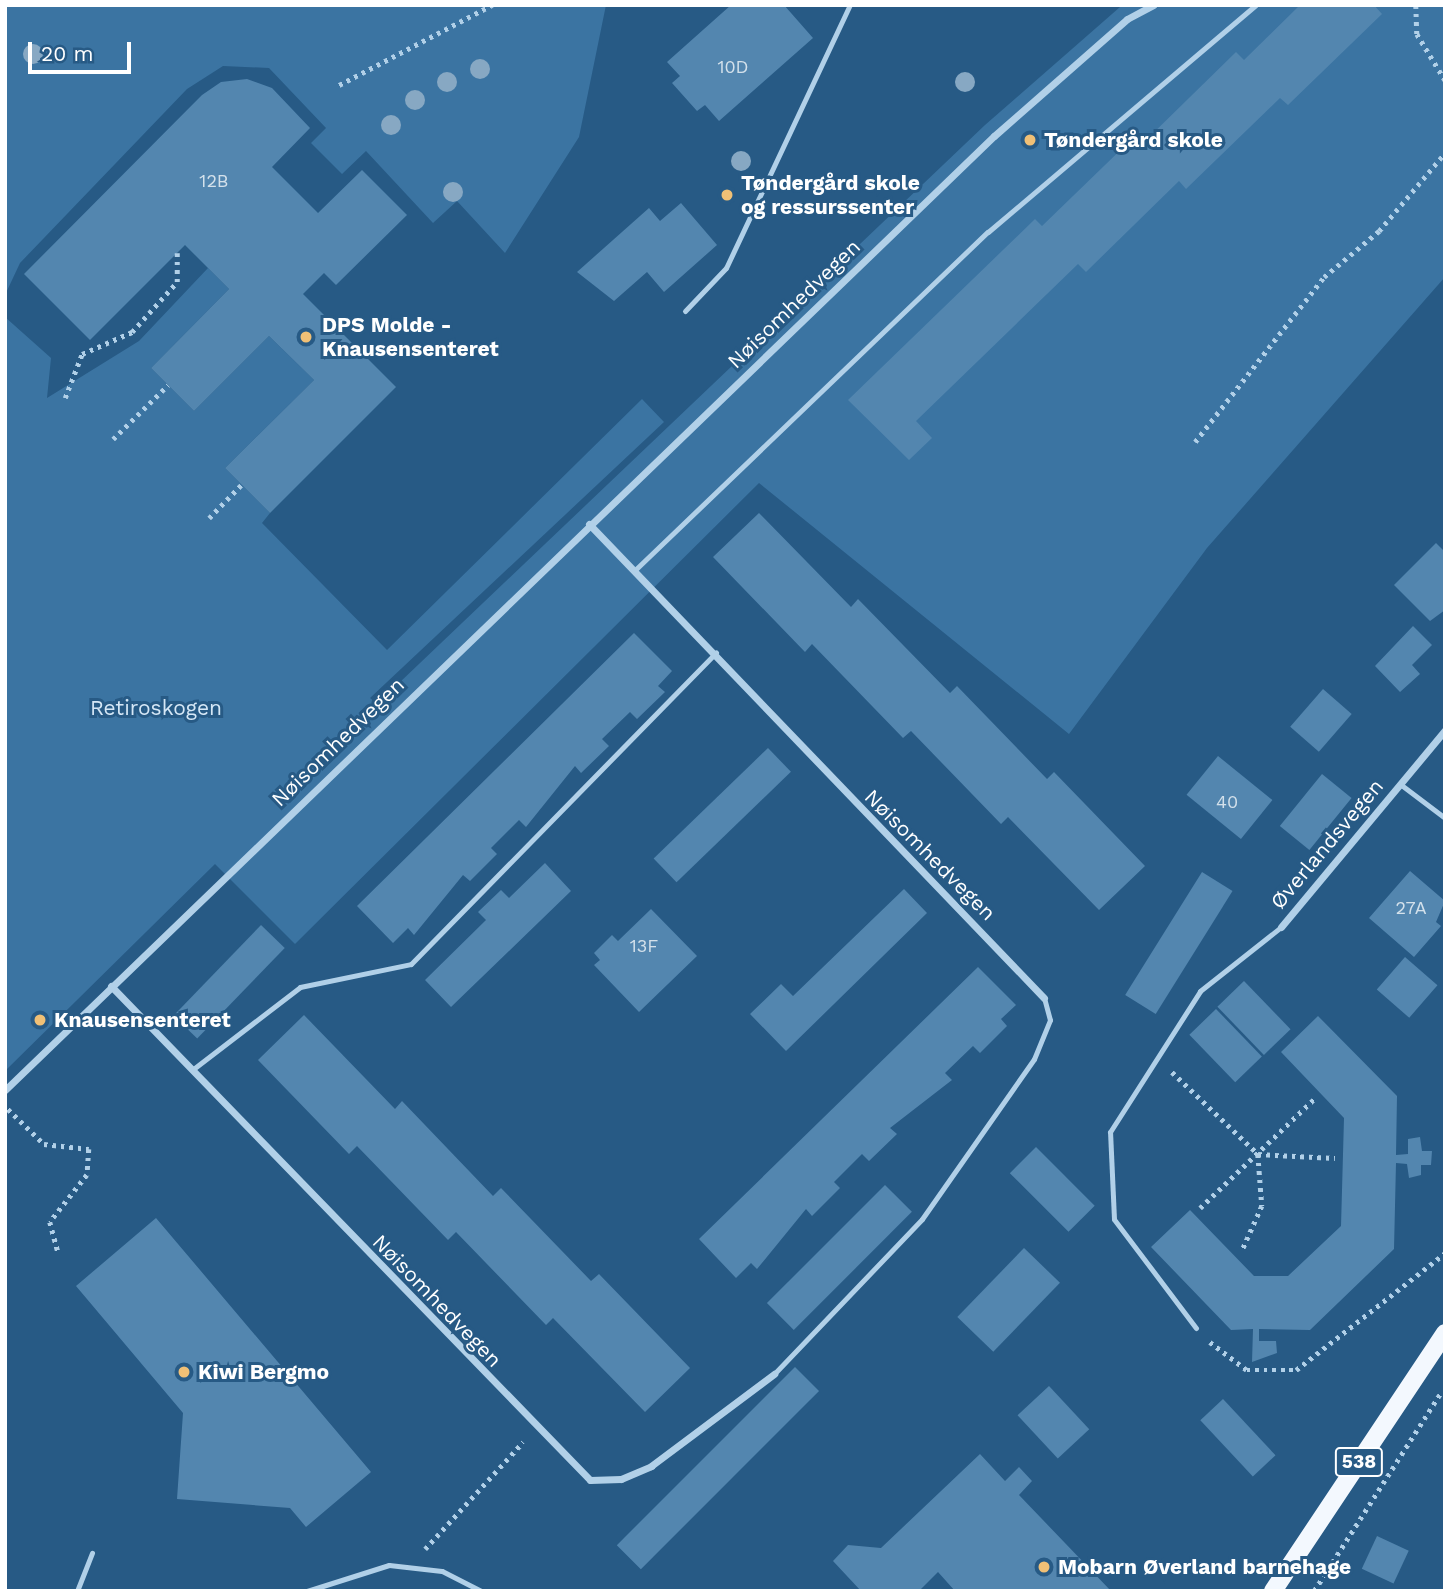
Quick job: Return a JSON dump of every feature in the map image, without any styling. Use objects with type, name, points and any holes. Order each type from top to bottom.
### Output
[{"type":"main road","name":"538","points":[[1273,1591],[1445,1333]]},
{"type":"street","name":"Nøisomhedvegen","points":[[5,1090],[994,136],[1127,19],[1153,5]]},
{"type":"street","name":"Nøisomhedvegen","points":[[589,524],[636,569],[1044,998]]},
{"type":"street","name":"Øverlandsvegen","points":[[1281,927],[1445,730]]},
{"type":"street","name":"Nøisomhedvegen","points":[[111,986],[190,1072],[536,1429],[590,1480],[621,1479],[651,1466],[774,1374]]},
{"type":"lane","points":[[685,311],[726,268],[850,5]]},
{"type":"lane","points":[[636,569],[988,232],[1256,5]]},
{"type":"lane","points":[[190,1072],[300,987],[411,964],[716,653]]},
{"type":"lane","name":"Øverlandsvegen","points":[[1400,784],[1445,818]]},
{"type":"lane","points":[[1196,1328],[1123,1237],[1110,1205],[1113,1122],[1200,991],[1281,927]]},
{"type":"lane","points":[[774,1374],[922,1219],[1034,1059],[1050,1020],[1044,998]]},
{"type":"lane","points":[[77,1591],[92,1553]]},
{"type":"lane","points":[[307,1591],[379,1567],[419,1566],[481,1591]]},
{"type":"path","points":[[339,85],[492,5]]},
{"type":"path","points":[[1416,5],[1417,34],[1445,80]]},
{"type":"path","points":[[1195,442],[1324,277],[1379,231],[1445,153]]},
{"type":"path","points":[[65,398],[82,354],[132,332],[177,282],[177,253]]},
{"type":"path","points":[[113,439],[168,385]]},
{"type":"path","points":[[209,518],[242,485]]},
{"type":"path","points":[[1156,1057],[1258,1154],[1335,1158]]},
{"type":"path","points":[[1200,1208],[1314,1099]]},
{"type":"path","points":[[5,1106],[44,1144],[89,1149],[87,1175],[50,1222],[58,1252]]},
{"type":"path","points":[[1242,1251],[1262,1206],[1258,1154]]},
{"type":"path","points":[[1196,1328],[1247,1370],[1296,1370],[1445,1253]]},
{"type":"path","points":[[1314,1591],[1445,1386]]},
{"type":"path","points":[[419,1566],[428,1545],[536,1429]]},
{"type":"green space","points":[[5,5],[606,5],[579,137],[505,253],[457,201],[433,223],[366,151],[342,174],[311,143],[326,128],[269,68],[223,66],[187,89],[20,263],[5,295]]},
{"type":"green space","name":"Retiroskogen","points":[[1445,5],[1445,277],[1207,548],[1069,734],[759,483],[295,944],[215,864],[5,1071],[5,317],[51,358],[47,398],[139,341],[208,268],[229,289],[151,368],[194,411],[269,336],[314,380],[225,468],[270,513],[262,523],[387,650],[642,399],[664,422],[370,698],[377,704],[985,125],[1120,7]]},
{"type":"building","points":[[731,5],[784,5],[813,38],[719,121],[705,105],[697,111],[672,83],[680,76],[667,62]]},
{"type":"building","points":[[1300,5],[1374,5],[1382,14],[1288,105],[1280,98],[1186,189],[1179,181],[1086,272],[1078,264],[916,421],[932,438],[909,460],[848,400],[1035,219],[1042,226],[1136,135],[1143,143],[1236,52],[1244,60]]},
{"type":"building","points":[[247,79],[272,88],[310,128],[272,167],[318,213],[362,170],[407,215],[336,285],[324,273],[303,294],[396,387],[270,513],[225,468],[314,380],[269,336],[194,411],[151,368],[229,289],[185,245],[90,340],[24,274],[202,95],[221,82]]},
{"type":"building","points":[[681,203],[717,245],[664,292],[647,272],[614,301],[577,272],[649,208],[660,221]]},
{"type":"building","points":[[759,513],[851,607],[858,599],[950,693],[957,686],[1047,779],[1054,772],[1145,866],[1099,910],[1008,817],[1001,824],[911,731],[903,738],[812,644],[805,652],[713,557]]},
{"type":"building","points":[[1436,543],[1445,552],[1445,610],[1430,621],[1394,585]]},
{"type":"building","points":[[1413,626],[1432,645],[1412,665],[1420,674],[1400,692],[1375,666]]},
{"type":"building","points":[[634,633],[672,671],[658,686],[665,692],[637,719],[630,712],[602,739],[609,746],[581,773],[575,766],[526,827],[519,820],[491,848],[497,854],[470,881],[463,875],[414,935],[408,928],[393,943],[357,906]]},
{"type":"building","points":[[1323,689],[1352,714],[1319,752],[1290,727]]},
{"type":"building","points":[[768,748],[791,772],[677,882],[654,858]]},
{"type":"building","points":[[1218,756],[1272,800],[1241,839],[1187,795]]},
{"type":"building","points":[[1322,774],[1352,798],[1309,850],[1280,826]]},
{"type":"building","points":[[545,863],[571,891],[451,1007],[425,980],[486,920],[478,912],[501,890],[509,898]]},
{"type":"building","points":[[1410,871],[1445,901],[1436,922],[1441,926],[1414,957],[1369,918]]},
{"type":"building","points":[[1202,872],[1233,891],[1156,1014],[1125,995]]},
{"type":"building","points":[[904,889],[927,913],[786,1051],[750,1014],[781,984],[793,996]]},
{"type":"building","points":[[651,909],[697,956],[639,1012],[594,965],[600,960],[594,953],[612,935],[618,941]]},
{"type":"building","points":[[261,925],[285,948],[197,1039],[173,1016]]},
{"type":"building","points":[[1405,957],[1437,985],[1409,1018],[1377,989]]},
{"type":"building","points":[[978,967],[1016,1005],[1001,1019],[1007,1026],[980,1053],[973,1046],[945,1073],[952,1080],[890,1128],[897,1134],[869,1161],[862,1154],[834,1182],[840,1188],[812,1216],[806,1209],[757,1269],[751,1263],[736,1278],[699,1239]]},
{"type":"building","points":[[1244,981],[1291,1029],[1264,1055],[1217,1007]]},
{"type":"building","points":[[1216,1009],[1262,1056],[1235,1082],[1189,1035]]},
{"type":"building","points":[[304,1015],[395,1109],[402,1101],[493,1196],[501,1188],[591,1281],[599,1274],[690,1368],[645,1412],[553,1318],[546,1325],[456,1232],[448,1240],[357,1146],[349,1154],[258,1060]]},
{"type":"building","points":[[1318,1016],[1397,1096],[1396,1155],[1408,1154],[1408,1139],[1420,1137],[1422,1151],[1432,1151],[1431,1165],[1421,1165],[1421,1175],[1409,1178],[1407,1164],[1396,1163],[1394,1249],[1310,1330],[1259,1329],[1259,1341],[1276,1341],[1277,1353],[1252,1362],[1253,1329],[1231,1330],[1151,1247],[1190,1210],[1254,1276],[1288,1276],[1341,1226],[1344,1118],[1281,1052]]},
{"type":"building","points":[[1036,1147],[1095,1206],[1069,1232],[1010,1173]]},
{"type":"building","points":[[885,1185],[912,1212],[794,1330],[767,1303]]},
{"type":"building","points":[[156,1218],[371,1472],[306,1527],[290,1508],[177,1499],[183,1413],[76,1286]]},
{"type":"building","points":[[1024,1248],[1060,1283],[993,1352],[957,1317]]},
{"type":"building","points":[[795,1367],[819,1391],[641,1569],[617,1545]]},
{"type":"building","points":[[1049,1386],[1089,1429],[1058,1458],[1018,1415]]},
{"type":"building","points":[[1223,1399],[1276,1455],[1253,1476],[1200,1420]]},
{"type":"building","points":[[980,1454],[1005,1481],[1019,1467],[1032,1481],[1019,1495],[1111,1591],[955,1591],[938,1572],[919,1591],[861,1591],[833,1561],[848,1545],[881,1548]]},
{"type":"building","points":[[1377,1536],[1409,1551],[1394,1583],[1362,1569]]},
{"type":"place","name":"Tøndergård skole","points":[[1030,140]]},
{"type":"place","name":"Tøndergård skole og ressurssenter","points":[[727,195]]},
{"type":"place","name":"DPS Molde - Knausensenteret","points":[[306,337]]},
{"type":"place","name":"Knausensenteret","points":[[40,1020]]},
{"type":"place","name":"Kiwi Bergmo","points":[[184,1372]]},
{"type":"place","name":"Mobarn Øverland barnehage","points":[[1044,1567]]}]
